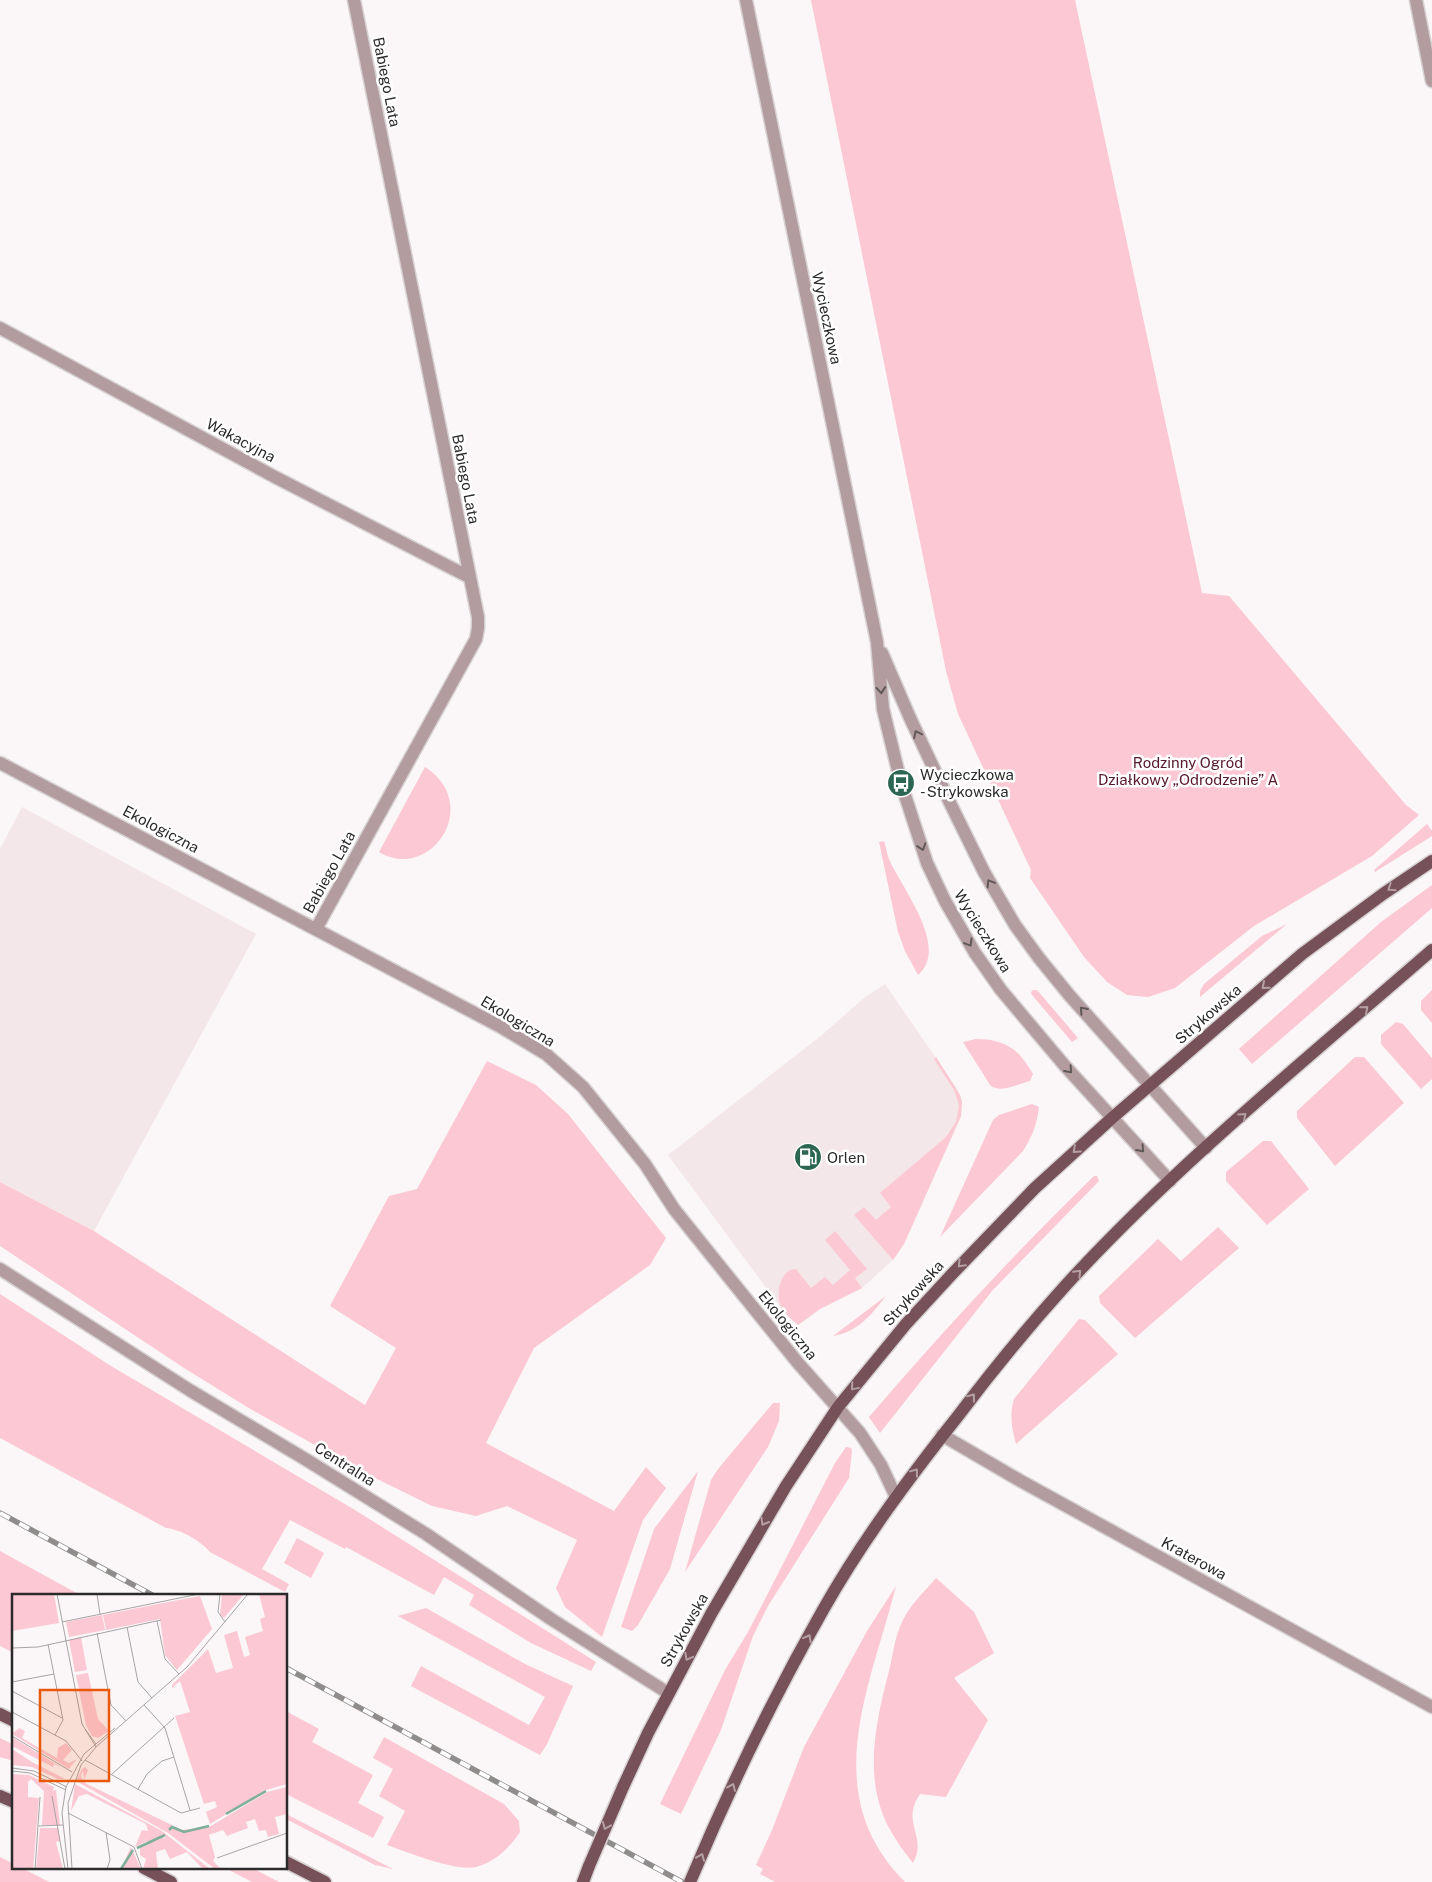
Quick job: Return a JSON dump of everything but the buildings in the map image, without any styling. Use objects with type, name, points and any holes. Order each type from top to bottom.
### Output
[{"type":"main road","name":"Strykowska","points":[[583,1882],[622,1787],[668,1693],[711,1614],[786,1486],[838,1407],[906,1324],[1036,1188],[1112,1118],[1302,954],[1382,894],[1432,861]]},
{"type":"main road","points":[[690,1882],[750,1748],[824,1608],[864,1543],[896,1497],[1009,1350],[1067,1284],[1170,1181],[1432,950]]},
{"type":"main road","points":[[0,1714],[12,1720]]},
{"type":"main road","points":[[0,1796],[12,1801]]},
{"type":"main road","points":[[288,1863],[325,1882]]},
{"type":"main road","points":[[148,1870],[171,1882]]},
{"type":"street","name":"Babiego Lata","points":[[316,929],[476,639],[478,628],[478,617],[354,0]]},
{"type":"street","name":"Wycieczkowa","points":[[746,0],[877,642],[883,709],[902,783],[927,863],[945,901],[975,953],[1001,990],[1065,1066],[1170,1181]]},
{"type":"street","points":[[1416,0],[1432,81]]},
{"type":"street","name":"Wakacyjna","points":[[0,328],[281,480],[469,577]]},
{"type":"street","name":"Wycieczkowa","points":[[877,642],[951,805],[984,872],[1015,925],[1070,996],[1206,1148]]},
{"type":"street","name":"Ekologiczna","points":[[0,762],[501,1027],[546,1054],[583,1086],[645,1164],[674,1208],[715,1260],[798,1363],[860,1434],[881,1465],[896,1497]]},
{"type":"street","name":"Centralna","points":[[0,1269],[191,1391],[426,1534],[551,1619],[668,1693]]},
{"type":"street","name":"Kraterowa","points":[[942,1435],[1019,1480],[1432,1707]]},
{"type":"shaded area","points":[[22,807],[256,934],[94,1231],[0,1182],[0,849]]},
{"type":"shaded area","points":[[885,984],[956,1087],[962,1102],[961,1116],[904,1244],[893,1260],[862,1288],[820,1309],[798,1325],[784,1312],[668,1155],[822,1035],[864,998]]},
{"type":"green space","name":"Rodzinny Ogród Działkowy „Odrodzenie” A","points":[[811,0],[1075,0],[1202,593],[1229,596],[1406,805],[1419,815],[1372,856],[1254,926],[1175,988],[1148,997],[1127,995],[1107,982],[1084,957],[1030,878],[1031,870],[958,714],[946,671]]},
{"type":"green space","points":[[425,767],[442,783],[450,800],[450,818],[443,835],[432,848],[416,857],[398,859],[379,852]]},
{"type":"green space","points":[[1427,824],[1432,831],[1432,836],[1375,872],[1374,870]]},
{"type":"green space","points":[[884,841],[889,859],[920,918],[926,934],[929,949],[926,963],[918,975],[905,951],[898,932],[879,842]]},
{"type":"green space","points":[[1432,885],[1432,908],[1252,1064],[1239,1049],[1381,922]]},
{"type":"green space","points":[[1287,924],[1200,997],[1200,991],[1204,984],[1262,936]]},
{"type":"green space","points":[[1037,990],[1078,1038],[1072,1042],[1032,995],[1031,992]]},
{"type":"green space","points":[[1432,990],[1432,1023],[1421,1010],[1421,1001]]},
{"type":"green space","points":[[1396,1022],[1403,1024],[1432,1058],[1432,1079],[1421,1089],[1381,1044],[1381,1035]]},
{"type":"green space","points":[[976,1039],[995,1041],[1010,1047],[1028,1065],[1033,1074],[1030,1081],[999,1089],[990,1085],[963,1042]]},
{"type":"green space","points":[[936,1057],[960,1095],[962,1102],[961,1116],[904,1244],[893,1260],[854,1215],[864,1207],[876,1220],[891,1207],[880,1193],[946,1137],[956,1122],[959,1106],[957,1099],[954,1090],[934,1059]]},
{"type":"green space","points":[[1355,1057],[1364,1057],[1404,1103],[1335,1166],[1297,1118],[1297,1111]]},
{"type":"green space","points":[[487,1061],[536,1085],[568,1114],[666,1238],[650,1265],[534,1348],[486,1443],[614,1511],[646,1467],[666,1488],[643,1520],[602,1637],[565,1607],[556,1588],[577,1540],[507,1506],[476,1516],[432,1506],[365,1473],[252,1410],[184,1368],[0,1246],[0,1182],[94,1231],[365,1405],[396,1348],[330,1306],[389,1196],[417,1189]]},
{"type":"green space","points":[[1032,1104],[1039,1107],[1038,1113],[1034,1130],[1023,1151],[940,1237],[993,1120],[999,1115]]},
{"type":"green space","points":[[1263,1141],[1271,1141],[1309,1189],[1267,1225],[1226,1181],[1226,1172]]},
{"type":"green space","points":[[1094,1176],[1097,1176],[1099,1181],[992,1291],[880,1433],[869,1417],[979,1294]]},
{"type":"green space","points":[[1218,1227],[1239,1248],[1135,1338],[1100,1303],[1099,1296],[1158,1239],[1181,1261]]},
{"type":"green space","points":[[835,1231],[867,1269],[855,1278],[862,1288],[820,1309],[798,1325],[781,1307],[779,1287],[783,1277],[791,1270],[796,1269],[811,1288],[825,1277],[833,1285],[850,1270],[825,1240]]},
{"type":"green space","points":[[0,1294],[111,1366],[355,1510],[596,1662],[591,1671],[531,1643],[469,1605],[474,1595],[444,1577],[434,1595],[346,1547],[345,1549],[290,1520],[262,1569],[289,1584],[285,1592],[210,1552],[190,1536],[166,1528],[0,1438]]},
{"type":"green space","points":[[886,1296],[857,1327],[833,1336]]},
{"type":"green space","points":[[1079,1319],[1085,1320],[1118,1354],[1016,1444],[1011,1416],[1014,1399]]},
{"type":"green space","points":[[773,1403],[780,1403],[779,1421],[768,1447],[685,1572],[711,1480]]},
{"type":"green space","points":[[846,1447],[851,1448],[852,1451],[849,1478],[768,1606],[753,1636],[721,1730],[681,1814],[660,1804],[725,1670],[748,1632],[835,1463]]},
{"type":"green space","points":[[698,1471],[670,1569],[638,1625],[632,1631],[621,1627],[654,1529]]},
{"type":"green space","points":[[297,1538],[324,1553],[311,1578],[284,1563]]},
{"type":"green space","points":[[0,1551],[78,1594],[12,1594],[12,1652],[0,1646]]},
{"type":"green space","points":[[936,1578],[974,1612],[994,1653],[954,1678],[988,1720],[946,1797],[920,1794],[913,1813],[918,1845],[913,1863],[895,1838],[885,1819],[878,1799],[875,1779],[875,1737],[883,1695],[900,1627],[906,1614]]},
{"type":"green space","points":[[896,1586],[864,1701],[858,1739],[857,1777],[863,1813],[878,1848],[905,1882],[775,1882],[760,1874],[763,1869],[756,1865],[772,1830],[804,1747],[867,1631]]},
{"type":"green space","points":[[426,1608],[525,1664],[573,1686],[547,1744],[540,1755],[411,1686],[421,1666],[529,1725],[545,1697],[398,1616]]},
{"type":"green space","points":[[288,1712],[319,1729],[312,1742],[373,1775],[358,1803],[384,1817],[373,1838],[288,1795]]},
{"type":"green space","points":[[384,1737],[504,1804],[519,1821],[520,1832],[516,1838],[489,1862],[467,1868],[444,1864],[387,1845],[405,1811],[379,1796],[393,1769],[373,1758]]},
{"type":"green space","points":[[0,1738],[12,1744],[12,1760],[0,1757]]},
{"type":"green space","points":[[288,1815],[393,1869],[375,1865],[288,1820]]},
{"type":"green space","points":[[0,1857],[12,1863],[12,1870],[26,1870],[49,1882],[0,1882]]},
{"type":"green space","points":[[229,1870],[256,1870],[279,1882],[252,1882]]},
{"type":"railway","points":[[0,1513],[150,1594]]},
{"type":"railway","points":[[288,1669],[682,1882]]},
{"type":"place","name":"Wycieczkowa - Strykowska","points":[[901,783]]},
{"type":"place","name":"Orlen","points":[[808,1157]]}]
